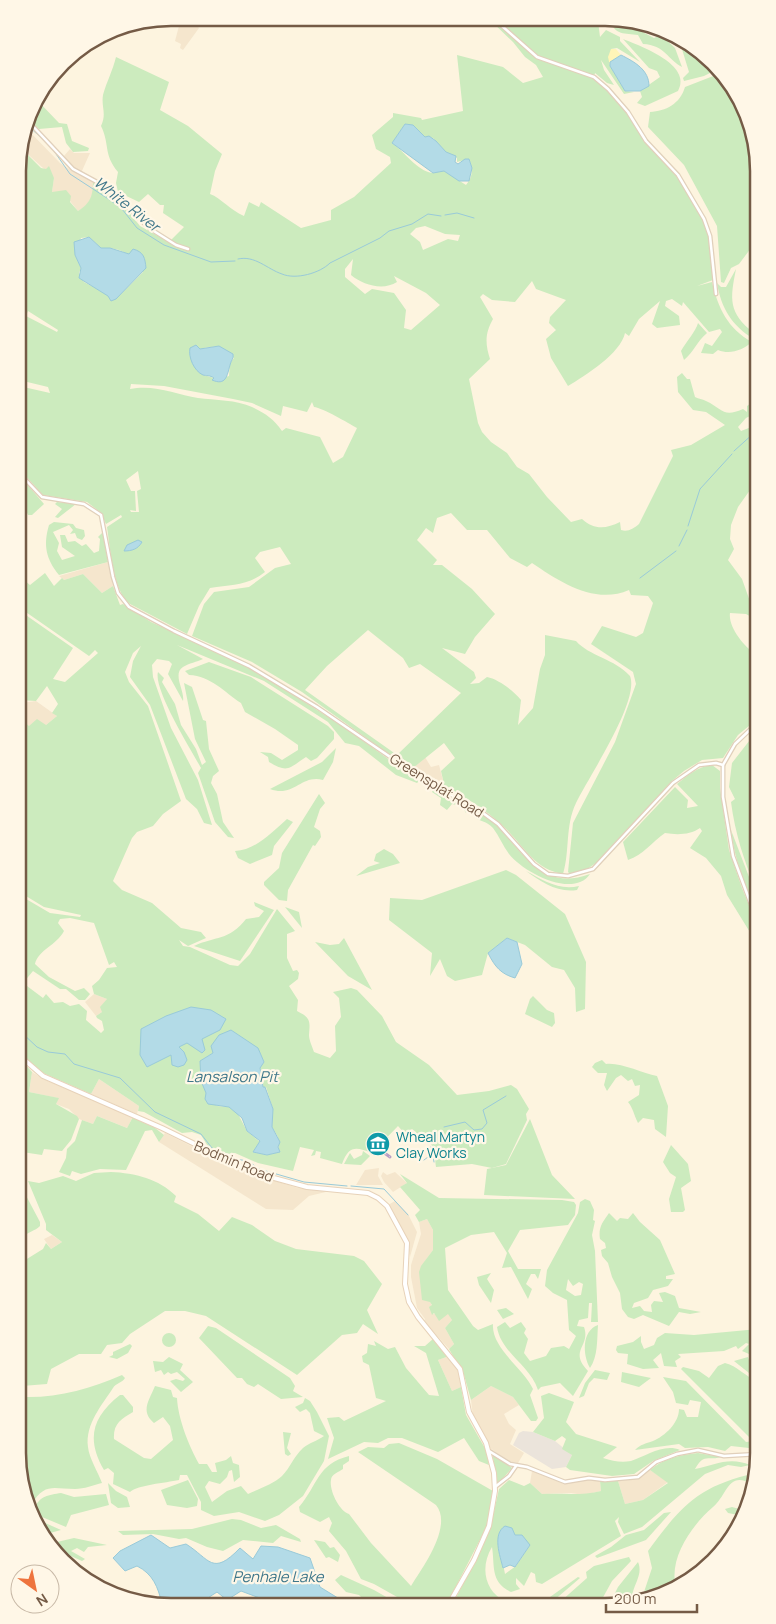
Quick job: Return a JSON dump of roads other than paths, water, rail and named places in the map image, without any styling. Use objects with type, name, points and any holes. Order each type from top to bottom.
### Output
[{"type":"main road","name":"Bodmin Road","points":[[26,1061],[43,1076],[162,1128],[252,1172],[297,1185],[364,1192],[378,1198],[397,1222],[407,1242],[408,1254],[405,1284],[409,1302],[418,1317],[458,1366],[468,1412],[489,1451],[495,1487],[486,1534],[452,1598]]},
{"type":"street","points":[[502,26],[537,57],[594,77],[608,89],[628,112],[646,141],[678,175],[704,219],[710,236],[716,294]]},
{"type":"street","points":[[33,127],[73,169],[108,188],[149,228],[176,245],[188,249]]},
{"type":"street","name":"Greensplat Road","points":[[27,481],[42,497],[84,504],[101,515],[113,578],[118,593],[129,607],[174,631],[249,666],[318,707],[418,776],[483,812],[498,824],[534,864],[548,874],[568,876],[593,869],[673,783],[699,765],[716,763],[723,765]]},
{"type":"street","points":[[749,901],[732,856],[723,797],[723,765],[735,744],[750,730]]},
{"type":"street","points":[[489,1451],[516,1466],[527,1467],[563,1482],[589,1478],[605,1480],[638,1477],[656,1462],[677,1454],[698,1450],[724,1456],[749,1455]]},
{"type":"street","points":[[495,1487],[509,1476],[516,1466]]},
{"type":"water","points":[[621,55],[644,71],[647,75],[649,86],[640,91],[625,91],[610,66],[610,62]]},
{"type":"water","points":[[405,124],[413,125],[425,137],[429,136],[446,152],[456,156],[455,162],[458,164],[465,159],[469,159],[472,168],[469,181],[459,181],[444,171],[433,173],[392,143]]},
{"type":"water","points":[[89,237],[101,248],[110,248],[129,254],[133,249],[140,252],[144,258],[146,268],[116,299],[111,301],[108,296],[79,278],[81,268],[75,255],[74,242]]},
{"type":"water","points":[[196,345],[200,349],[219,346],[233,354],[227,376],[223,381],[217,382],[212,380],[214,378],[203,375],[194,367],[190,348]]},
{"type":"water","points":[[138,540],[142,542],[137,548],[124,551],[127,545]]},
{"type":"water","points":[[507,938],[517,942],[522,964],[515,978],[499,969],[488,953]]},
{"type":"water","points":[[191,1007],[211,1010],[226,1019],[220,1030],[202,1039],[205,1050],[202,1053],[187,1043],[179,1047],[184,1052],[187,1060],[184,1065],[178,1067],[172,1065],[171,1055],[147,1067],[140,1055],[141,1029],[166,1016]]},
{"type":"water","name":"Lansalson Pit","points":[[231,1030],[258,1048],[264,1062],[260,1068],[263,1087],[265,1087],[273,1109],[272,1127],[280,1142],[278,1147],[280,1152],[267,1155],[253,1152],[260,1141],[247,1131],[242,1118],[229,1107],[208,1104],[205,1099],[206,1093],[201,1081],[200,1061],[213,1053],[211,1046],[219,1035]]},
{"type":"water","points":[[505,1526],[512,1528],[515,1535],[522,1535],[530,1545],[515,1567],[510,1565],[503,1568],[500,1558],[498,1540],[501,1530]]},
{"type":"water","name":"Penhale Lake","points":[[151,1535],[170,1548],[186,1544],[206,1560],[217,1563],[231,1557],[240,1548],[253,1559],[261,1546],[278,1547],[310,1558],[320,1587],[338,1598],[260,1598],[241,1591],[230,1598],[224,1598],[217,1592],[208,1598],[160,1597],[151,1577],[143,1569],[137,1566],[125,1571],[113,1558],[120,1551]]},
{"type":"waterway","name":"White River","points":[[32,130],[46,142]]},
{"type":"waterway","name":"White River","points":[[54,151],[70,174],[122,209],[137,228],[164,245],[211,262],[235,261]]},
{"type":"waterway","name":"White River","points":[[445,215],[457,213],[474,218]]},
{"type":"waterway","name":"White River","points":[[238,259],[250,259],[288,276],[301,276],[320,270],[380,238],[389,231],[412,224],[428,214],[441,216]]},
{"type":"waterway","points":[[734,451],[750,437]]},
{"type":"waterway","points":[[688,526],[700,489],[732,454]]},
{"type":"waterway","points":[[679,546],[687,530]]},
{"type":"waterway","points":[[640,578],[676,551]]},
{"type":"waterway","points":[[26,1037],[37,1047],[48,1052],[65,1054],[74,1064],[120,1078],[155,1112],[201,1134],[212,1148],[229,1158],[248,1161],[259,1169],[304,1182],[347,1186]]},
{"type":"waterway","points":[[444,1127],[465,1122],[474,1130],[482,1129],[487,1123],[483,1110],[506,1096]]},
{"type":"waterway","points":[[431,1147],[432,1155]]},
{"type":"waterway","points":[[433,1156],[434,1162]]},
{"type":"waterway","points":[[424,1160],[428,1157]]},
{"type":"waterway","points":[[351,1186],[384,1189],[408,1215]]},
{"type":"railway","points":[[383,1152],[390,1157]]},
{"type":"place","name":"Wheal Martyn Clay Works","points":[[378,1144]]}]
